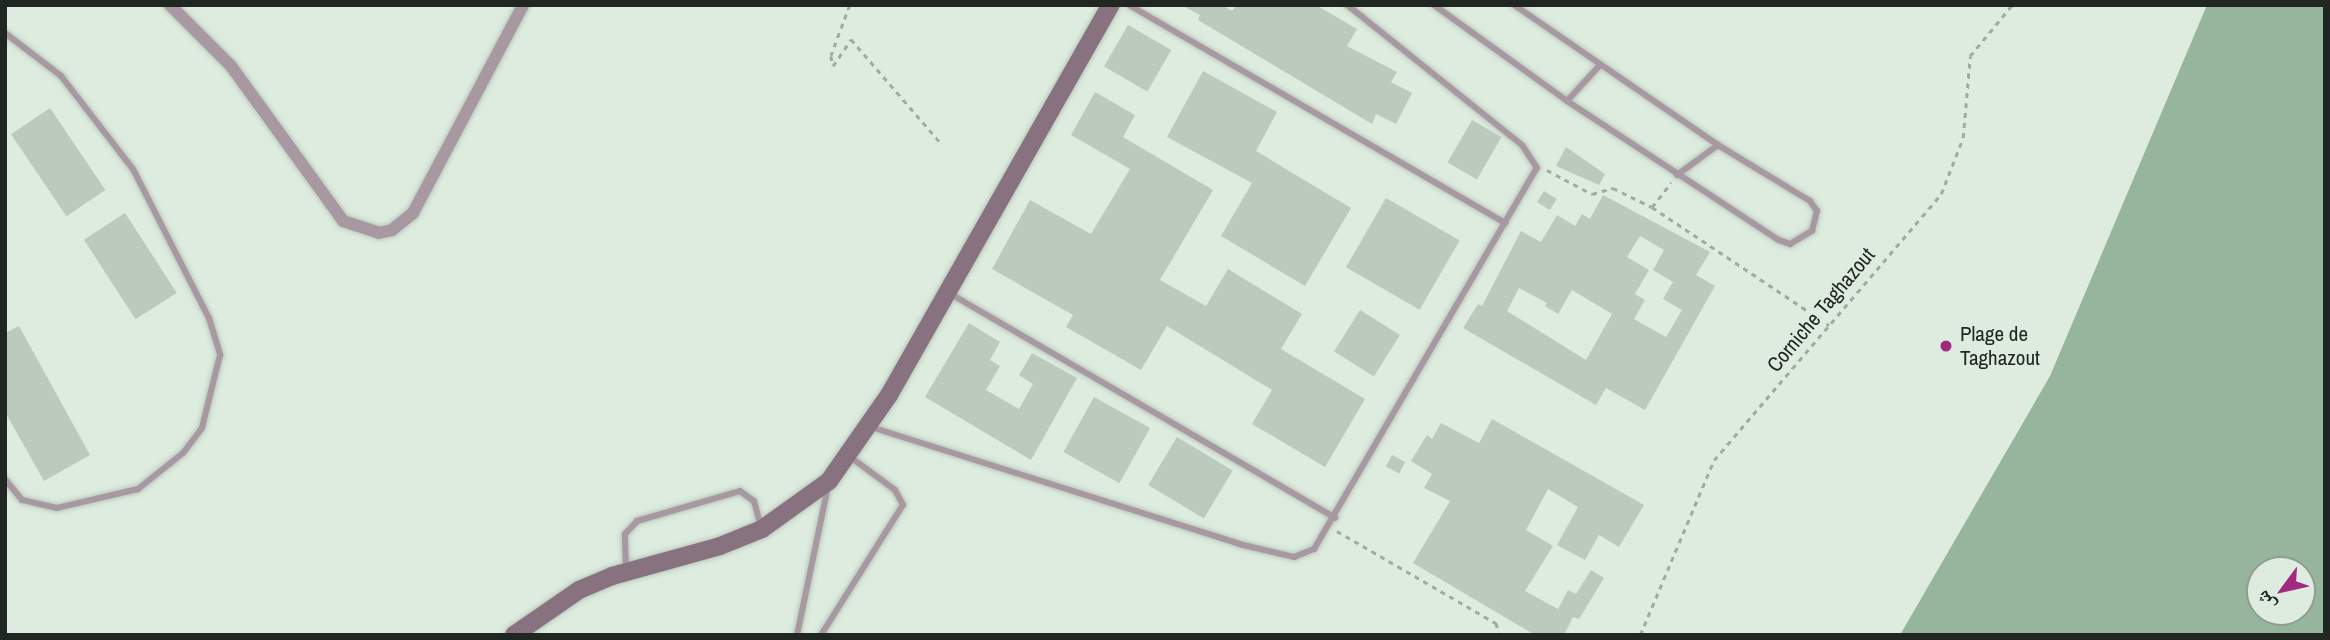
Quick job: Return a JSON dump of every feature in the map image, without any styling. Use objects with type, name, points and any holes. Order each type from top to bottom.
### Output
[{"type":"street","points":[[170,5],[231,66],[343,221],[379,233],[392,230],[413,213],[523,5]]},
{"type":"street","points":[[514,635],[579,590],[627,571],[720,546],[762,529],[829,481],[869,427],[1111,5]]},
{"type":"lane","points":[[1129,5],[1506,223]]},
{"type":"lane","points":[[869,427],[1294,557],[1314,549],[1537,169],[1522,145],[1347,5]]},
{"type":"lane","points":[[1434,5],[1567,101],[1779,240],[1790,244],[1812,231],[1817,211],[1810,201],[1718,145],[1514,5]]},
{"type":"lane","points":[[5,33],[61,76],[133,169],[209,318],[220,355],[202,428],[183,453],[138,489],[57,508],[38,507],[22,500],[5,479]]},
{"type":"lane","points":[[1567,101],[1600,65]]},
{"type":"lane","points":[[1677,175],[1718,145]]},
{"type":"lane","points":[[948,292],[1335,517]]},
{"type":"lane","points":[[821,635],[903,505],[895,489],[849,456]]},
{"type":"lane","points":[[797,635],[829,481]]},
{"type":"lane","points":[[627,571],[625,534],[637,521],[740,491],[754,501],[762,529]]},
{"type":"path","points":[[850,5],[831,56],[833,66],[851,39],[940,142]]},
{"type":"path","name":"Corniche Taghazout","points":[[1640,635],[1714,460],[1941,194],[1963,138],[1970,56],[2012,5]]},
{"type":"path","points":[[1537,169],[1558,172],[1592,194],[1613,188],[1652,207],[1829,325]]},
{"type":"path","points":[[1652,207],[1677,175]]},
{"type":"path","points":[[1329,527],[1496,623],[1500,635]]},
{"type":"shaded area","points":[[2207,5],[2325,5],[2325,635],[1900,635],[2050,376]]},
{"type":"building","points":[[1181,5],[1222,5],[1232,11],[1236,5],[1316,5],[1357,29],[1347,46],[1397,72],[1391,82],[1412,93],[1396,124],[1376,114],[1372,124],[1198,20],[1200,15]]},
{"type":"building","points":[[1128,25],[1171,50],[1147,92],[1104,67]]},
{"type":"building","points":[[1203,71],[1277,112],[1256,151],[1351,208],[1305,286],[1221,236],[1252,183],[1167,137]]},
{"type":"building","points":[[1095,92],[1135,115],[1123,137],[1213,190],[1160,280],[1206,306],[1228,269],[1302,314],[1281,349],[1365,399],[1325,467],[1252,424],[1272,390],[1167,326],[1141,370],[1066,327],[1073,315],[992,269],[1030,200],[1091,234],[1130,169],[1071,135]]},
{"type":"building","points":[[50,108],[105,190],[66,216],[11,134]]},
{"type":"building","points":[[1472,120],[1501,137],[1477,179],[1448,162]]},
{"type":"building","points":[[1566,147],[1605,174],[1599,185],[1556,166]]},
{"type":"building","points":[[1544,191],[1557,199],[1550,210],[1537,202]]},
{"type":"building","points":[[1603,195],[1710,252],[1696,275],[1715,286],[1645,410],[1606,388],[1596,405],[1463,328],[1478,304],[1482,306],[1521,231],[1541,242],[1557,215],[1575,226],[1582,214],[1590,219]],"holes":[[[1640,236],[1664,250],[1653,270],[1673,282],[1663,299],[1682,310],[1666,337],[1634,319],[1645,300],[1635,294],[1649,270],[1627,257]],[[1519,288],[1547,303],[1545,306],[1558,314],[1572,290],[1612,314],[1586,360],[1507,311]]]},
{"type":"building","points":[[1386,198],[1460,240],[1420,310],[1346,267]]},
{"type":"building","points":[[125,213],[177,293],[136,319],[84,240]]},
{"type":"building","points":[[1360,310],[1400,335],[1374,376],[1334,352]]},
{"type":"building","points":[[969,323],[1000,342],[990,360],[1000,366],[986,390],[1019,409],[1033,384],[1019,375],[1032,353],[1077,378],[1031,460],[925,397]]},
{"type":"building","points":[[19,326],[90,455],[44,481],[5,412],[5,333]]},
{"type":"building","points":[[1094,397],[1150,428],[1119,483],[1063,452]]},
{"type":"building","points":[[1492,419],[1644,505],[1619,547],[1599,535],[1585,560],[1557,545],[1578,507],[1548,489],[1526,530],[1553,546],[1525,591],[1558,609],[1568,590],[1576,594],[1591,570],[1604,578],[1579,619],[1573,617],[1564,635],[1535,635],[1413,563],[1450,501],[1424,488],[1432,474],[1411,461],[1427,435],[1432,439],[1441,423],[1479,443]]},
{"type":"building","points":[[1177,437],[1233,470],[1204,518],[1148,485]]},
{"type":"building","points":[[1392,455],[1405,462],[1399,474],[1386,466]]},
{"type":"place","name":"Plage de Taghazout","points":[[1946,346]]}]
